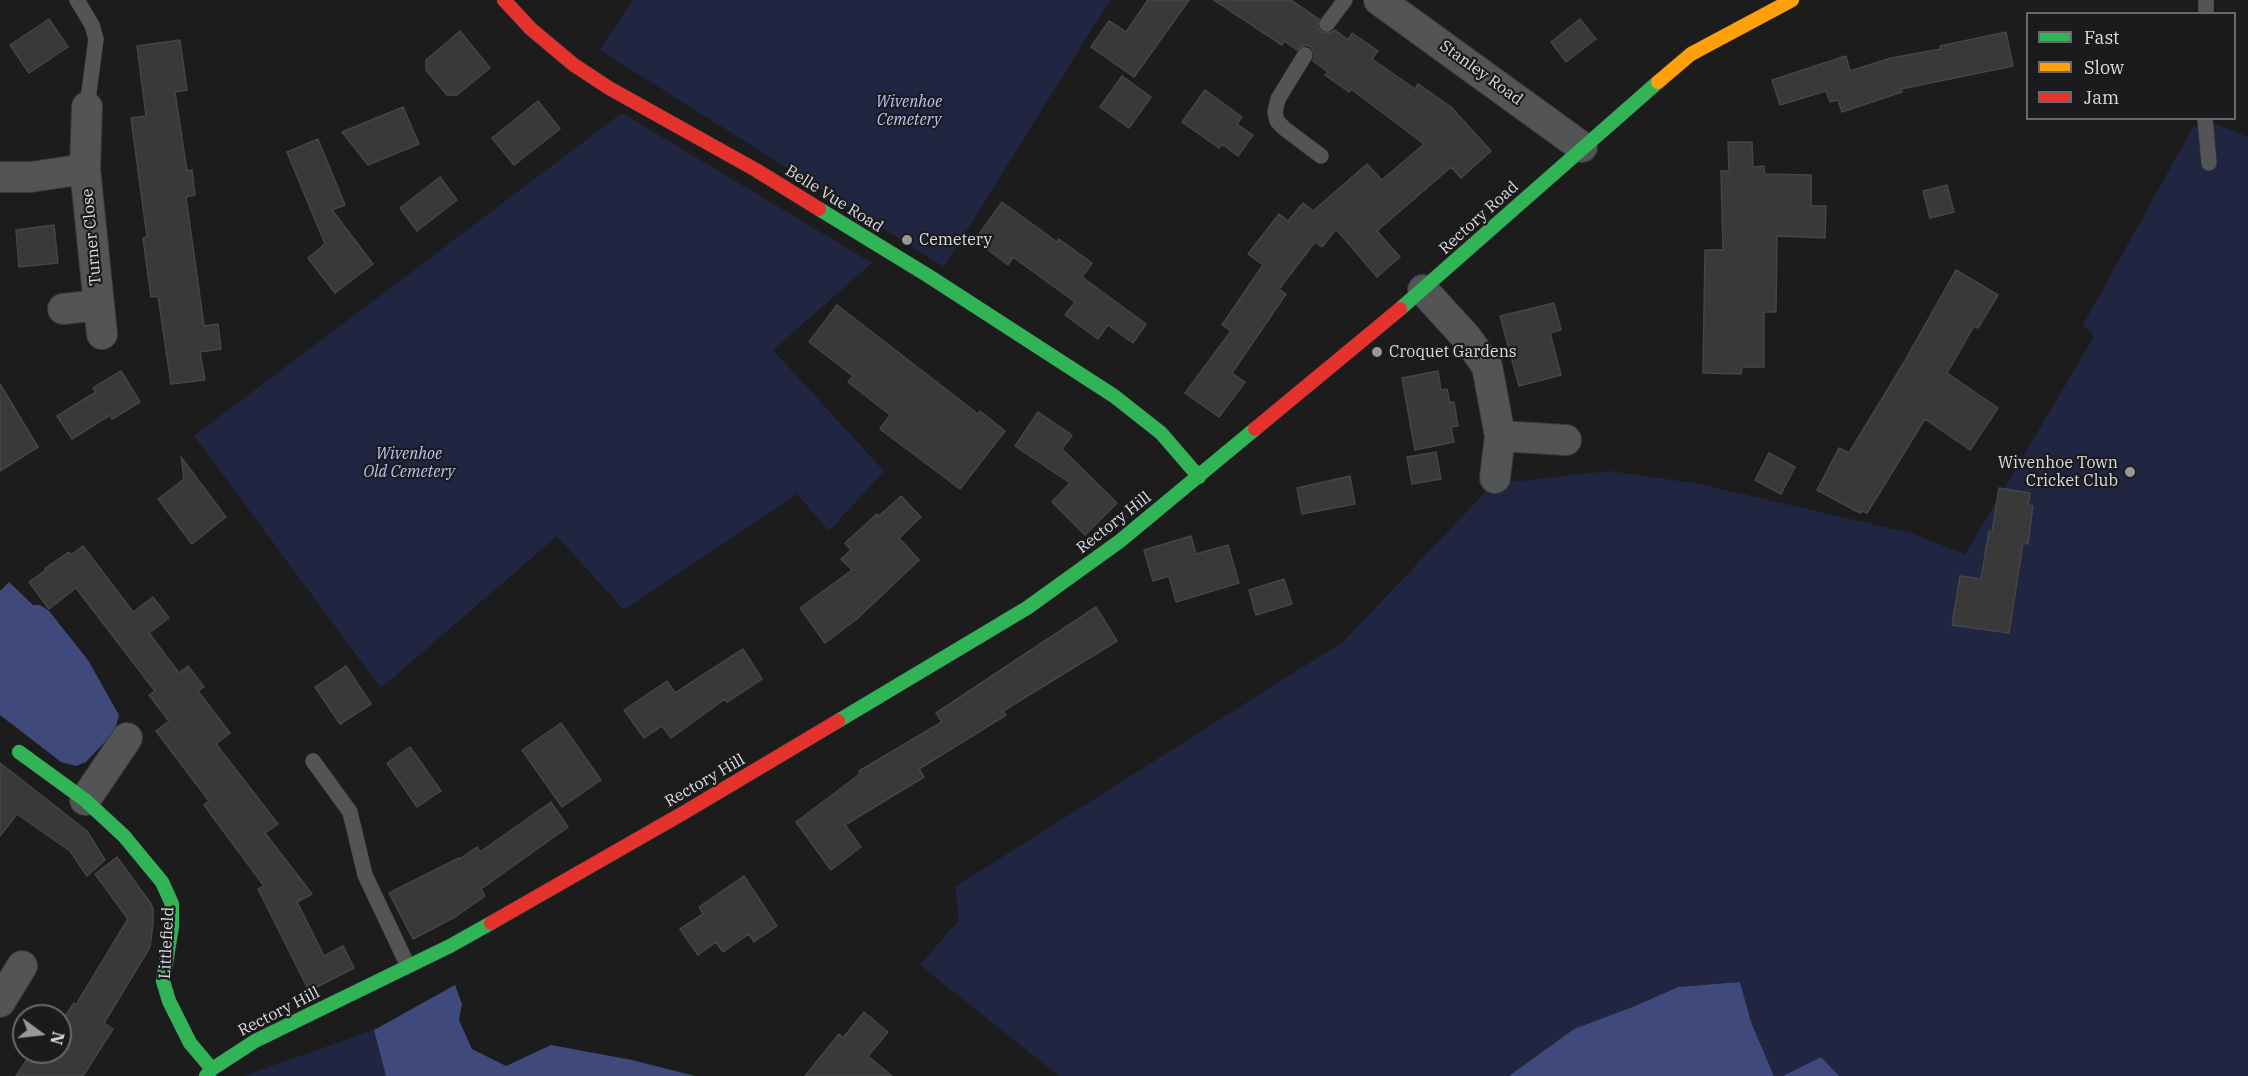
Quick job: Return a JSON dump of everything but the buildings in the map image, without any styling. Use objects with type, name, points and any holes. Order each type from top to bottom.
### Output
[{"type":"street","name":"Belle Vue Road","points":[[504,0],[531,29],[554,49],[600,82],[766,176],[1049,352],[1114,396],[1161,433],[1199,477]]},
{"type":"street","name":"Stanley Road","points":[[1379,0],[1582,147]]},
{"type":"street","name":"Rectory Road","points":[[1199,477],[1423,290],[1582,147],[1691,54],[1792,0]]},
{"type":"street","name":"Turner Close","points":[[63,309],[100,319],[85,169],[87,107]]},
{"type":"street","name":"Turner Close","points":[[0,177],[31,177],[85,169]]},
{"type":"street","points":[[1423,290],[1466,337],[1487,366],[1500,436],[1495,478]]},
{"type":"street","points":[[1500,436],[1566,440]]},
{"type":"street","name":"Rectory Hill","points":[[209,1072],[255,1041],[460,940],[685,812],[1027,608],[1120,541],[1199,477]]},
{"type":"street","points":[[85,800],[127,738]]},
{"type":"street","name":"Littlefield","points":[[19,753],[85,800],[124,836],[162,882],[172,904],[172,926],[163,981],[169,1001],[190,1043],[209,1072]]},
{"type":"street","points":[[1,998],[22,966]]},
{"type":"lane","points":[[77,0],[92,25],[96,39],[87,107]]},
{"type":"lane","points":[[1327,24],[1345,0]]},
{"type":"lane","points":[[1305,55],[1278,99],[1275,112],[1277,121],[1285,129],[1321,156]]},
{"type":"lane","points":[[2205,120],[2210,163]]},
{"type":"lane","points":[[313,761],[350,812],[365,875],[408,966]]},
{"type":"green space","name":"Wivenhoe Cemetery","points":[[633,0],[1110,0],[944,267],[600,50]]},
{"type":"green space","name":"Wivenhoe Old Cemetery","points":[[622,113],[872,263],[773,350],[884,471],[829,531],[797,494],[624,610],[557,536],[381,688],[194,436]]},
{"type":"green space","points":[[2212,123],[2248,137],[2248,1076],[1839,1076],[1821,1057],[1783,1076],[1774,1076],[1751,1022],[1740,982],[1678,987],[1574,1029],[1509,1076],[1059,1076],[920,965],[959,920],[955,887],[1344,641],[1493,484],[1609,471],[1700,484],[1910,533],[1965,554],[2094,337],[2083,325],[2193,127]]},
{"type":"green space","points":[[374,1030],[386,1076],[243,1076]]},
{"type":"shaded area","points":[[9,582],[33,605],[40,605],[49,611],[88,660],[119,715],[115,731],[86,762],[76,766],[61,762],[0,715],[0,591]]},
{"type":"shaded area","points":[[1740,982],[1751,1022],[1774,1076],[1509,1076],[1574,1029],[1678,987]]},
{"type":"shaded area","points":[[455,985],[462,1004],[459,1020],[472,1049],[506,1066],[551,1045],[632,1060],[695,1076],[386,1076],[374,1030]]},
{"type":"shaded area","points":[[1821,1057],[1839,1076],[1783,1076]]},
{"type":"traffic: fast","points":[[1400,309],[1658,82]]},
{"type":"traffic: fast","points":[[819,209],[927,275],[1114,396],[1161,433],[1199,477]]},
{"type":"traffic: fast","points":[[838,721],[1027,608],[1120,541],[1255,429]]},
{"type":"traffic: fast","points":[[19,752],[85,800],[124,836],[162,882],[172,904],[172,926],[163,981],[169,1001],[190,1043],[212,1069]]},
{"type":"traffic: fast","points":[[206,1076],[212,1069],[255,1041],[450,946],[491,923]]},
{"type":"traffic: slow","points":[[1658,82],[1691,54],[1792,0]]},
{"type":"traffic: jam","points":[[504,0],[531,29],[574,65],[609,88],[756,170],[819,209]]},
{"type":"traffic: jam","points":[[1255,429],[1400,309]]},
{"type":"traffic: jam","points":[[491,923],[838,721]]},
{"type":"place","name":"Cemetery","points":[[907,240]]},
{"type":"place","name":"Croquet Gardens","points":[[1377,352]]},
{"type":"place","name":"Wivenhoe Town Cricket Club","points":[[2130,472]]}]
